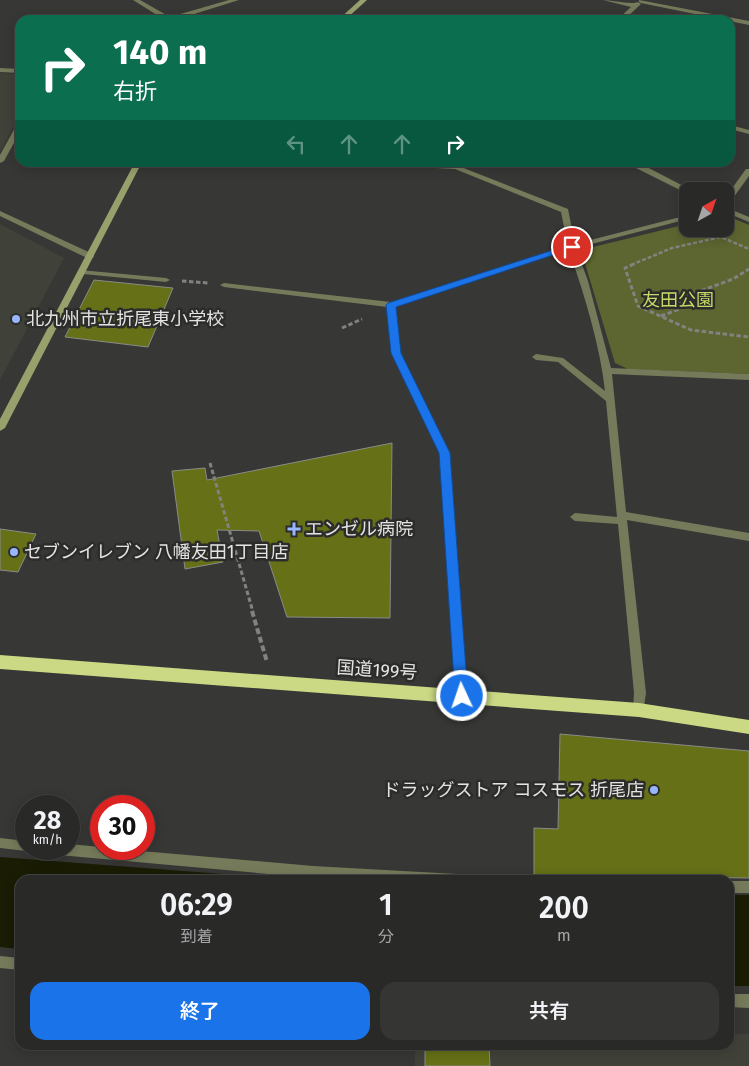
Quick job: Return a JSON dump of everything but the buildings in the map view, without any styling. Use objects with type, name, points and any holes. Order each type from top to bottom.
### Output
[{"type":"highway","name":"国道199号","points":[[0,662],[638,710],[749,727]]},
{"type":"street","points":[[136,0],[161,15]]},
{"type":"street","points":[[186,15],[236,0]]},
{"type":"street","points":[[347,15],[364,0]]},
{"type":"street","points":[[606,0],[635,6]]},
{"type":"street","points":[[625,15],[642,0],[712,15]]},
{"type":"street","points":[[735,20],[749,23]]},
{"type":"street","points":[[0,70],[15,71]]},
{"type":"street","points":[[735,128],[749,132]]},
{"type":"street","points":[[0,160],[15,134]]},
{"type":"street","points":[[0,428],[3,417],[83,272],[136,167]]},
{"type":"street","points":[[463,167],[565,211],[572,247],[584,280],[607,371],[640,693],[638,710]]},
{"type":"street","points":[[640,167],[679,186]]},
{"type":"street","points":[[734,191],[749,171]]},
{"type":"street","points":[[0,213],[90,256]]},
{"type":"street","points":[[734,213],[749,220]]},
{"type":"street","points":[[224,284],[391,305],[572,247],[679,218]]},
{"type":"street","points":[[83,272],[166,280]]},
{"type":"street","points":[[391,305],[396,353],[445,453],[462,696]]},
{"type":"street","points":[[536,357],[560,360],[610,400]]},
{"type":"street","points":[[607,371],[749,377]]},
{"type":"street","points":[[576,517],[621,518],[749,537]]},
{"type":"street","points":[[0,844],[15,845]]},
{"type":"street","points":[[80,851],[313,872],[367,875]]},
{"type":"street","points":[[734,887],[749,887]]},
{"type":"street","points":[[0,962],[15,964]]},
{"type":"street","points":[[734,1001],[749,1001]]},
{"type":"path","points":[[749,250],[721,238],[672,248],[625,268],[638,306],[691,330],[749,337]]},
{"type":"path","points":[[660,316],[680,309],[695,294],[732,279],[749,269]]},
{"type":"path","points":[[166,280],[224,284]]},
{"type":"path","points":[[210,462],[268,664]]},
{"type":"shaded area","points":[[0,73],[15,74],[15,124],[0,152]]},
{"type":"shaded area","name":"北九州市立折尾東小学校","points":[[0,224],[64,258],[0,380]]},
{"type":"shaded area","points":[[0,857],[15,858],[15,860],[39,860],[236,875],[15,875],[15,948],[0,947]]},
{"type":"shaded area","points":[[734,895],[749,895],[749,986],[734,986]]},
{"type":"shaded area","points":[[734,1034],[749,1034],[749,1066],[415,1066],[415,1050],[734,1050]]},
{"type":"green space","name":"友田公園","points":[[734,219],[749,225],[749,374],[628,369],[615,363],[581,250],[679,226],[679,238],[734,238]]},
{"type":"place","name":"北九州市立折尾東小学校","points":[[16,319]]},
{"type":"place","name":"エンゼル病院","points":[[294,529]]},
{"type":"place","name":"セブンイレブン 八幡友田1丁目店","points":[[14,552]]},
{"type":"place","name":"ドラッグストア コスモス 折尾店","points":[[654,790]]},
{"type":"route","points":[[462,696],[445,453],[396,353],[391,305],[572,247]]}]
